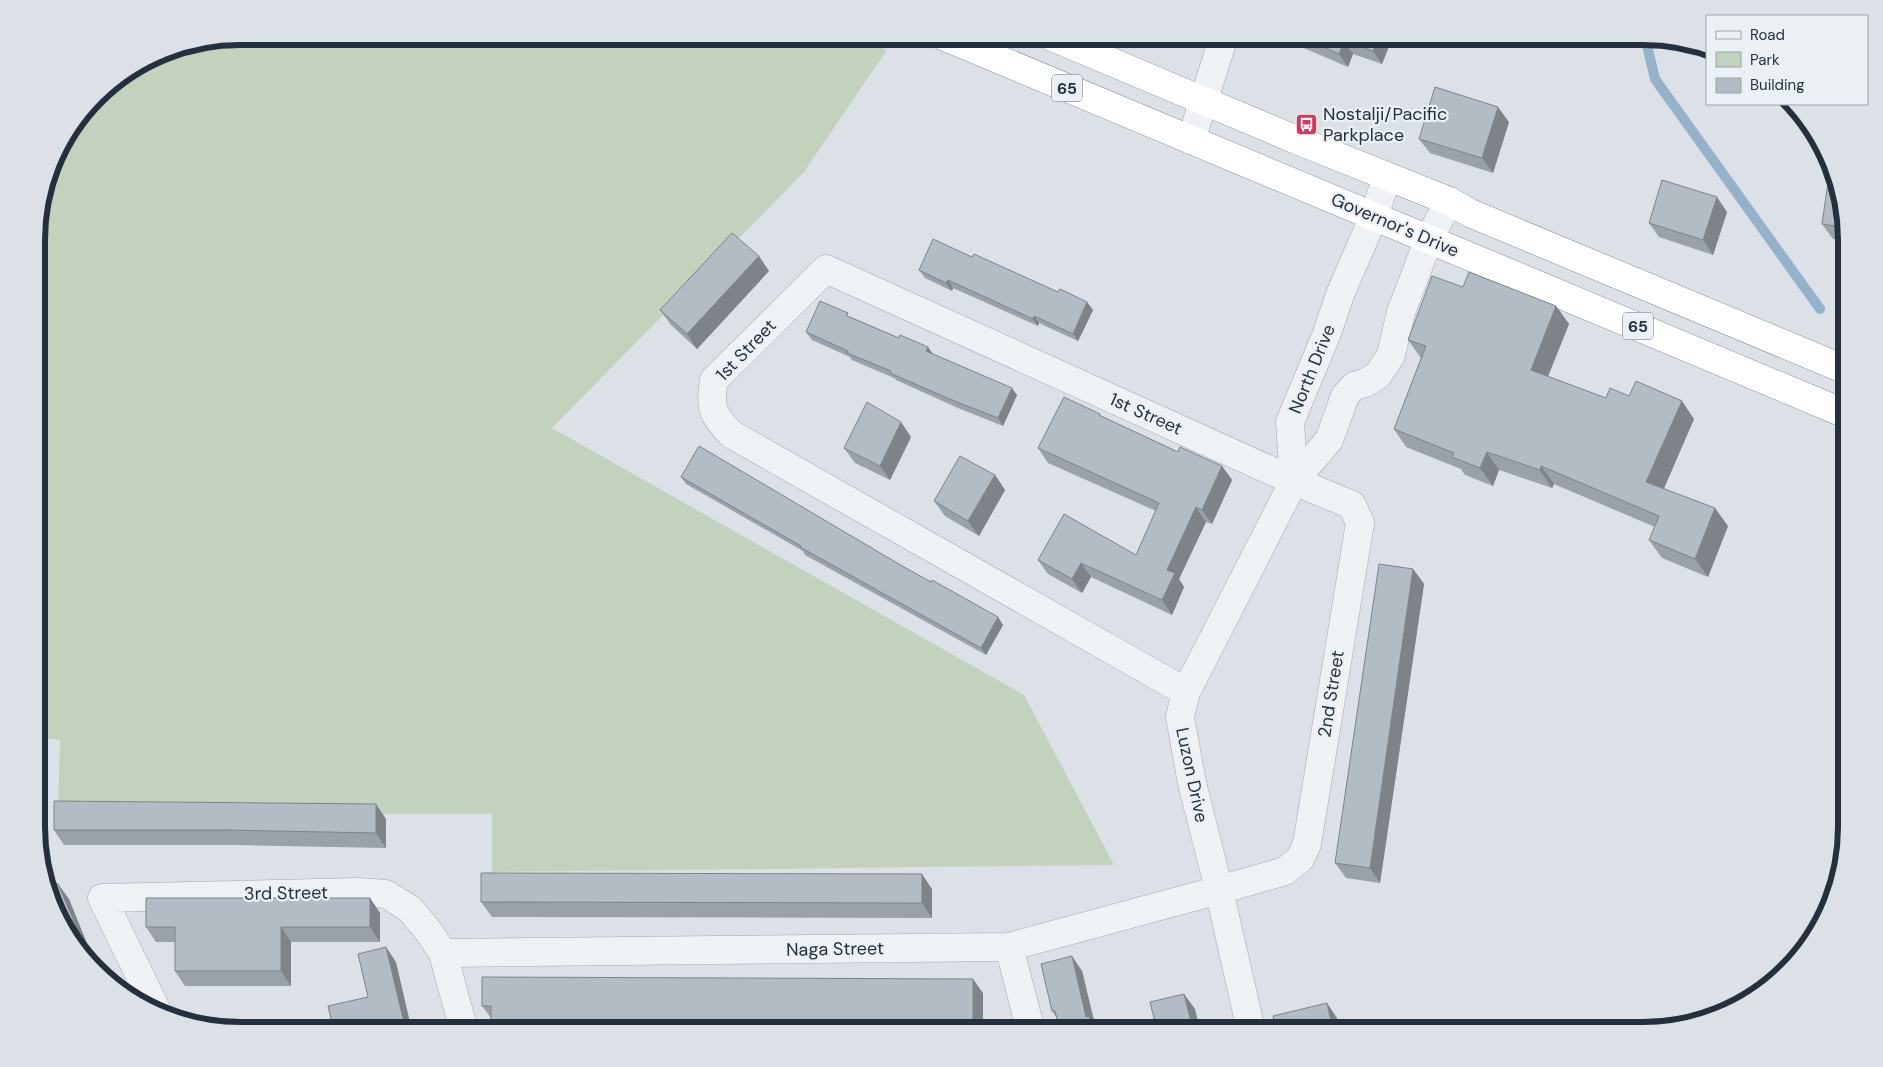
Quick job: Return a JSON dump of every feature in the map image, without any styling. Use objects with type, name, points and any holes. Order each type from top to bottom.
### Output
[{"type":"highway","name":"Governor's Drive","points":[[964,45],[1838,411]]},
{"type":"highway","name":"65","points":[[1071,45],[1449,201],[1470,213],[1838,367]]},
{"type":"street","points":[[1191,140],[1221,45]]},
{"type":"street","name":"North Drive","points":[[1294,481],[1290,422],[1327,333],[1341,292],[1374,216],[1387,177]]},
{"type":"street","points":[[1294,481],[1329,440],[1344,396],[1354,386],[1378,375],[1391,355],[1401,312],[1429,239],[1449,201]]},
{"type":"street","name":"1st Street","points":[[1186,692],[732,434],[716,419],[710,398],[714,380],[826,269],[1294,481]]},
{"type":"street","name":"Luzon Drive","points":[[1249,1022],[1192,783],[1180,717],[1186,692],[1294,481]]},
{"type":"street","name":"2nd Street","points":[[1219,890],[1285,871],[1300,859],[1306,844],[1360,523],[1352,505],[1294,481]]},
{"type":"street","name":"Naga Street","points":[[443,953],[1009,947],[1219,890]]},
{"type":"street","name":"3rd Street","points":[[152,1001],[102,898],[358,892],[386,894],[410,909],[443,953]]},
{"type":"street","points":[[1009,947],[1029,1022]]},
{"type":"street","points":[[443,953],[462,1022]]},
{"type":"green space","points":[[228,45],[875,45],[887,50],[804,172],[552,428],[1024,695],[1114,865],[492,872],[492,814],[58,813],[60,740],[45,738],[45,228],[55,178],[65,154],[85,121],[121,85],[154,65],[178,55]]},
{"type":"building","points":[[1318,45],[1342,45],[1339,54]]},
{"type":"building","points":[[1356,45],[1375,45],[1373,51]]},
{"type":"building","points":[[1435,87],[1498,107],[1482,158],[1419,139]]},
{"type":"building","points":[[1828,179],[1838,227],[1822,224]]},
{"type":"building","points":[[1662,180],[1717,197],[1703,240],[1649,223]]},
{"type":"building","points":[[732,233],[759,256],[687,334],[660,310]]},
{"type":"building","points":[[933,239],[972,257],[974,254],[1058,292],[1060,289],[1087,302],[1073,334],[1034,316],[1033,319],[948,280],[946,283],[919,270]]},
{"type":"building","points":[[1469,272],[1556,306],[1531,370],[1606,398],[1610,388],[1629,396],[1636,381],[1682,401],[1646,482],[1715,508],[1695,559],[1649,540],[1659,516],[1541,466],[1540,470],[1487,452],[1480,468],[1452,457],[1454,453],[1394,429],[1426,346],[1408,340],[1432,276],[1463,287]]},
{"type":"building","points":[[820,301],[848,313],[847,316],[899,338],[900,335],[928,347],[926,351],[1012,388],[998,418],[890,373],[891,371],[847,353],[848,351],[806,332]]},
{"type":"building","points":[[1064,397],[1178,452],[1180,447],[1222,466],[1202,510],[1196,507],[1167,570],[1175,573],[1162,600],[1081,563],[1072,579],[1038,560],[1064,514],[1136,555],[1159,503],[1038,448]]},
{"type":"building","points":[[867,402],[901,422],[880,466],[844,448]]},
{"type":"building","points":[[699,446],[904,567],[931,582],[932,580],[998,617],[981,648],[800,547],[681,477]]},
{"type":"building","points":[[960,456],[995,475],[968,521],[934,501]]},
{"type":"building","points":[[1379,564],[1413,569],[1370,868],[1335,863]]},
{"type":"building","points":[[54,801],[376,804],[376,833],[224,830],[54,830]]},
{"type":"building","points":[[481,873],[922,874],[922,903],[481,902]]},
{"type":"building","points":[[54,884],[58,884],[83,943],[65,913]]},
{"type":"building","points":[[146,898],[370,898],[370,927],[281,927],[281,971],[175,971],[175,927],[146,927]]},
{"type":"building","points":[[386,947],[404,1022],[332,1022],[328,1006],[368,997],[358,954]]},
{"type":"building","points":[[1072,956],[1086,1017],[1089,1016],[1090,1022],[1058,1022],[1055,1011],[1052,1011],[1041,964]]},
{"type":"building","points":[[482,977],[973,979],[973,1022],[491,1022],[491,1006],[482,1006]]},
{"type":"building","points":[[1184,994],[1191,1022],[1155,1022],[1150,1002]]},
{"type":"building","points":[[1327,1003],[1331,1022],[1274,1022],[1273,1016]]},
{"type":"waterway","points":[[1647,45],[1655,79],[1820,309]]},
{"type":"place","name":"Nostalji/Pacific Parkplace","points":[[1307,124]]}]
